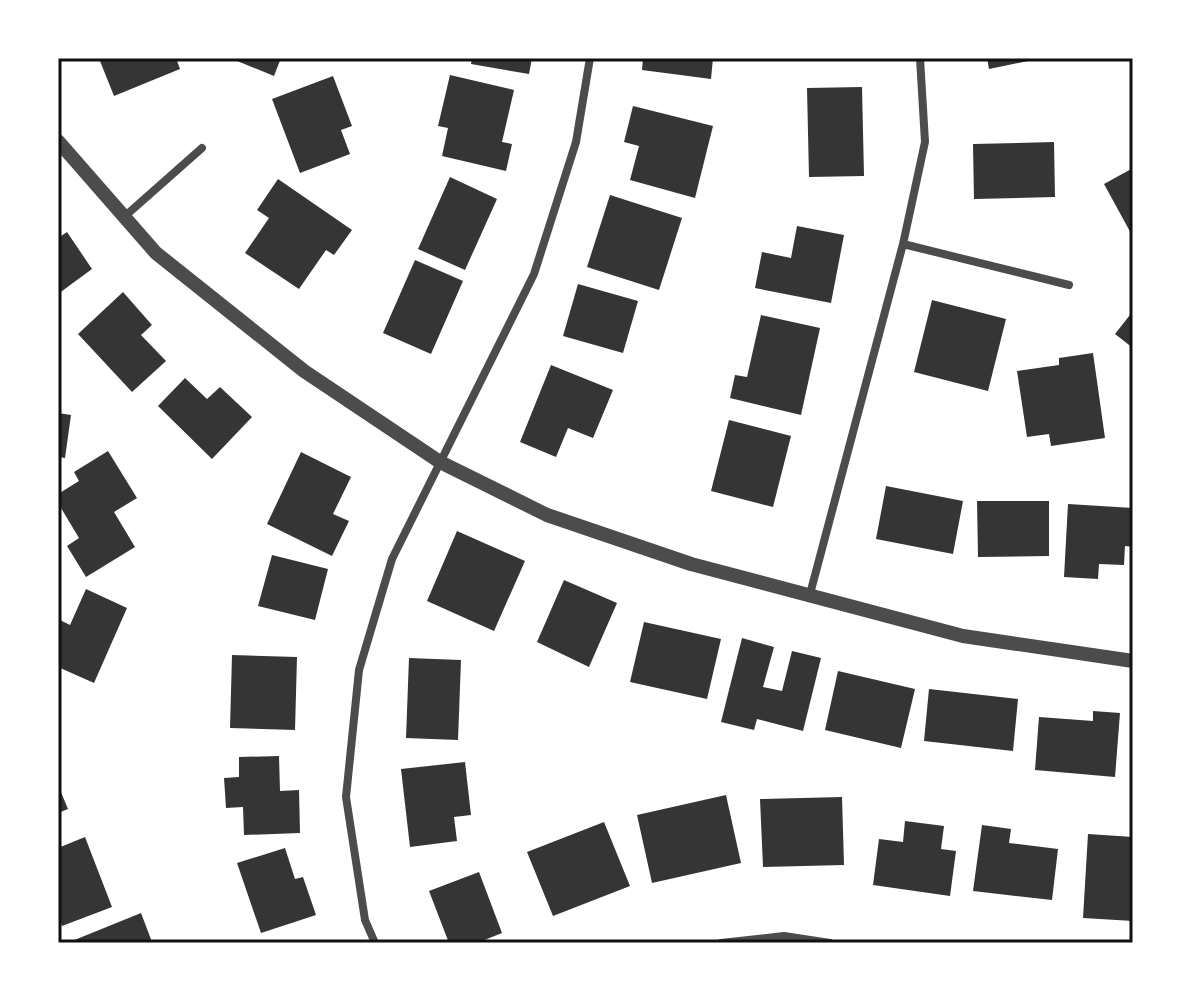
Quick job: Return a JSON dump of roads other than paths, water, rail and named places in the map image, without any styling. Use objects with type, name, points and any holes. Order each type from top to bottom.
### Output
[{"type":"street","points":[[375,943],[365,920],[346,797],[359,670],[392,559],[534,274],[576,142],[590,58]]},
{"type":"street","points":[[810,594],[903,244],[925,142],[920,58]]},
{"type":"street","points":[[58,141],[156,253],[304,371],[440,462],[547,515],[691,564],[963,636],[1133,661]]},
{"type":"street","points":[[124,217],[202,148]]},
{"type":"street","points":[[903,244],[1069,285]]},
{"type":"street","points":[[721,943],[784,936],[830,943]]}]
